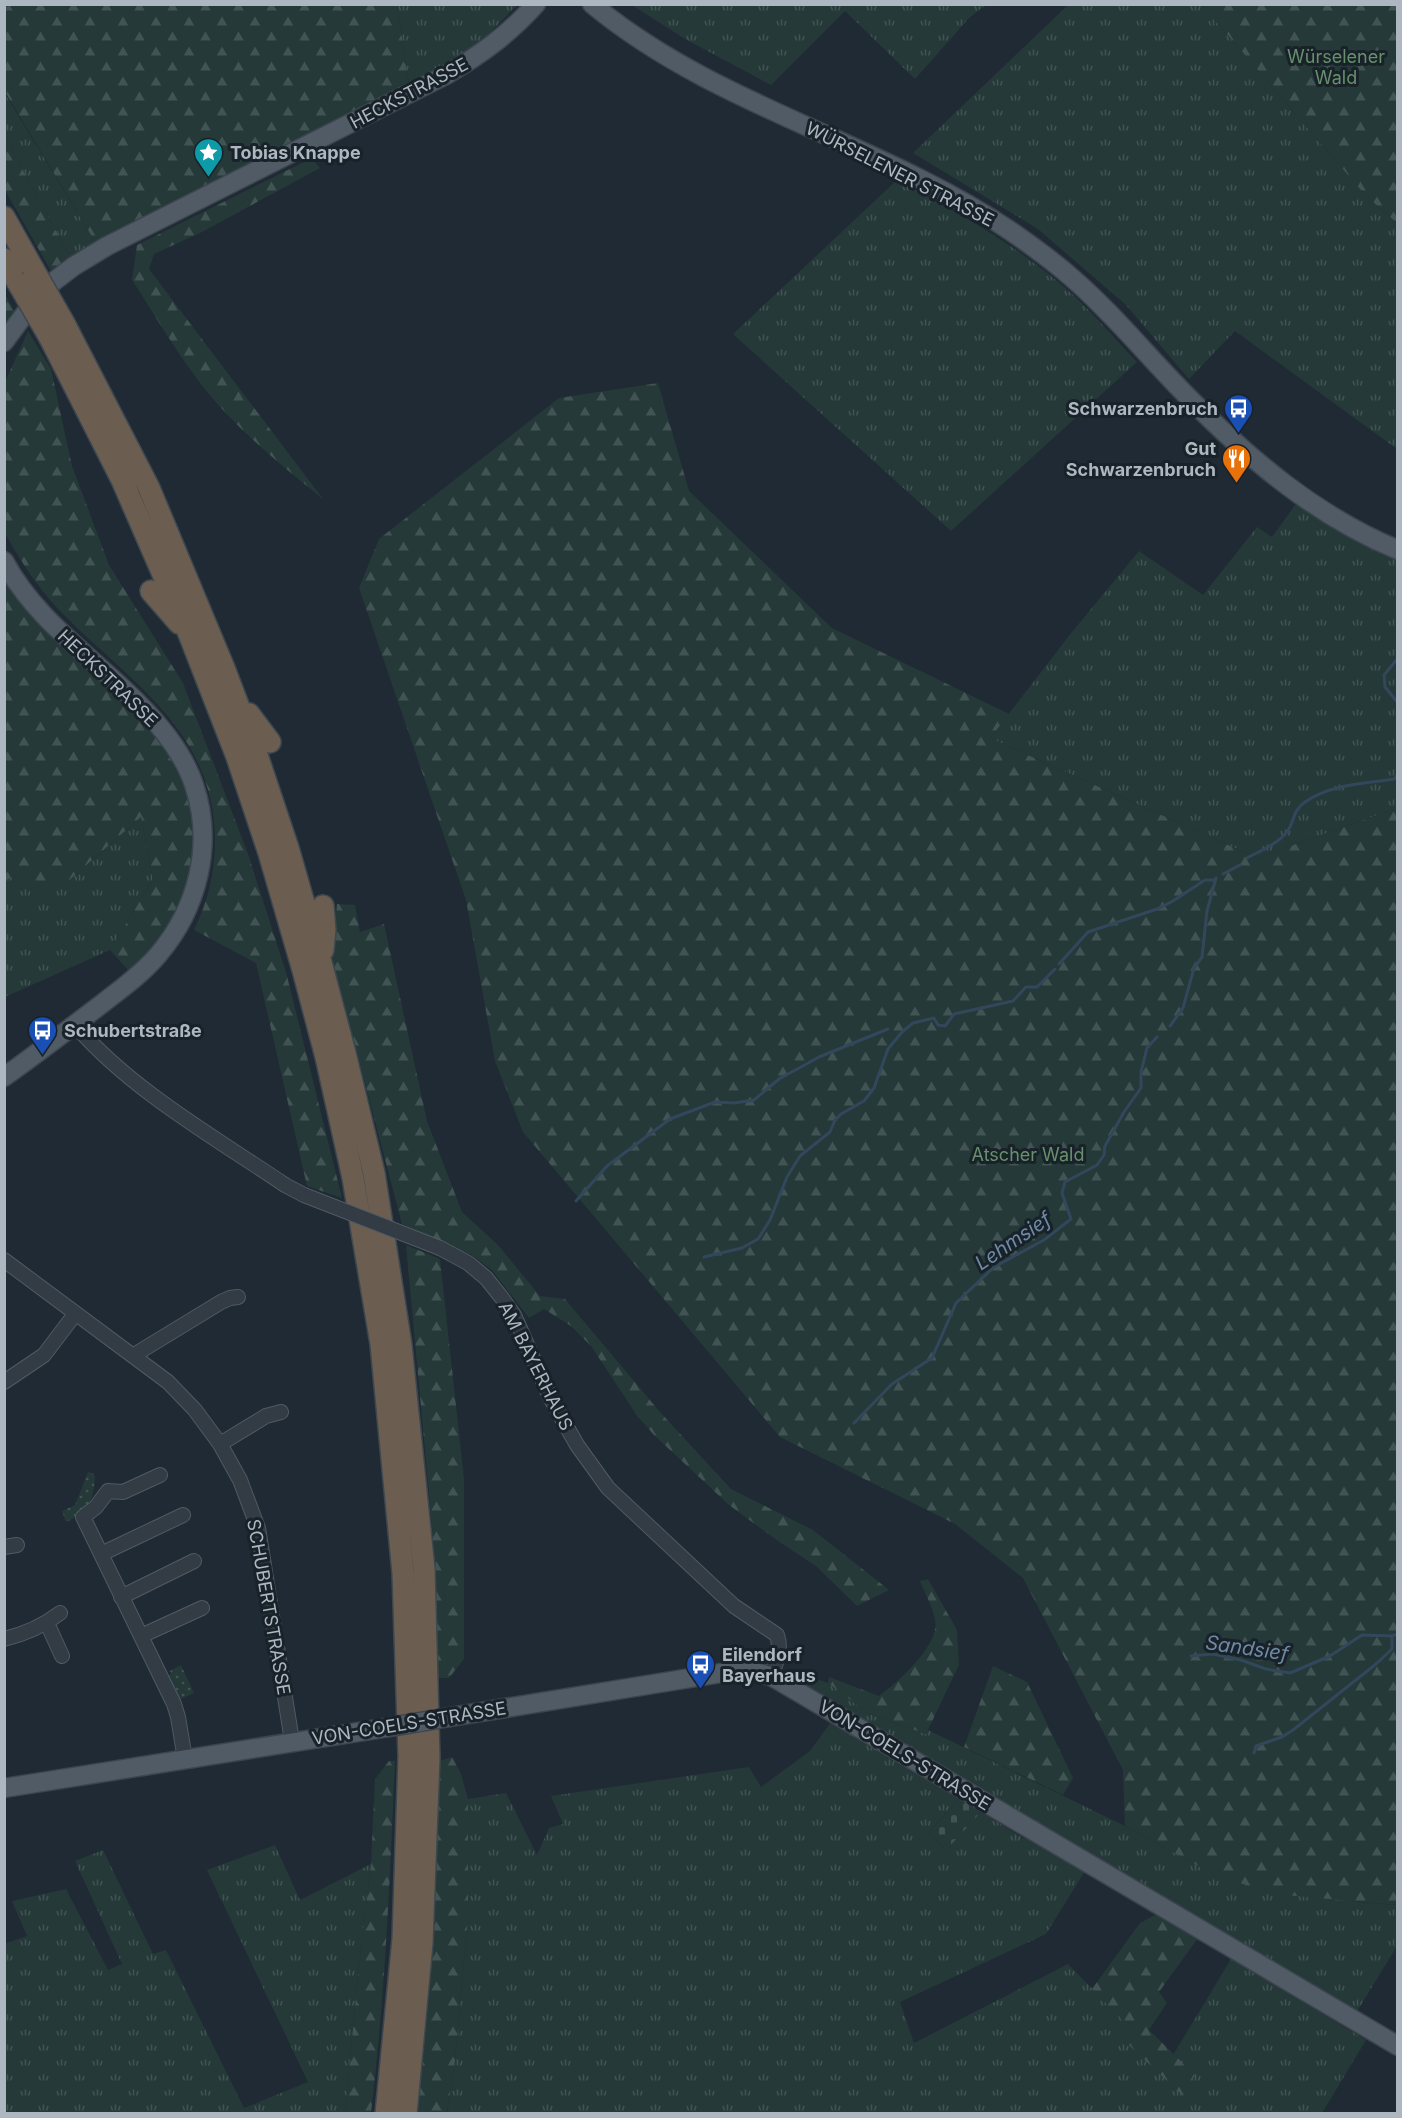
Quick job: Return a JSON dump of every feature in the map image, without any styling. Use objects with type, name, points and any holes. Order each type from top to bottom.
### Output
[{"type":"highway","points":[[4,217],[32,267],[58,340],[189,634],[237,757],[269,853],[303,970],[326,1057],[353,1178],[381,1344],[403,1573],[408,1756],[403,1940],[386,2114]]},
{"type":"highway","points":[[4,259],[58,340],[149,488],[234,694],[288,848],[322,966],[374,1173],[401,1345],[424,1569],[428,1781],[422,1943],[406,2114]]},
{"type":"highway","points":[[58,340],[80,429]]},
{"type":"highway","points":[[151,591],[189,634]]},
{"type":"highway","points":[[234,694],[270,742]]},
{"type":"highway","points":[[322,966],[325,930],[323,906]]},
{"type":"main road","name":"HECKSTRASSE","points":[[4,342],[35,300],[74,266],[130,234],[446,75],[486,51],[517,25],[536,4]]},
{"type":"main road","name":"WÜRSELENER STRASSE","points":[[596,8],[653,47],[698,73],[891,165],[1013,233],[1079,284],[1188,397],[1250,456],[1313,504],[1363,534],[1398,550]]},
{"type":"main road","name":"HECKSTRASSE","points":[[4,561],[32,602],[57,629],[136,701],[158,724],[180,754],[194,784],[201,816],[203,854],[189,906],[176,930],[158,955],[136,977],[4,1077]]},
{"type":"main road","name":"VON-COELS-STRASSE","points":[[4,1788],[722,1672],[754,1672],[771,1676],[1398,2046]]},
{"type":"street","name":"AM BAYERHAUS","points":[[75,1025],[98,1049],[174,1110],[285,1185],[304,1195],[440,1248],[468,1263],[486,1278],[514,1315],[550,1397],[577,1445],[608,1488],[734,1606],[777,1635],[779,1647],[771,1676]]},
{"type":"street","name":"SCHUBERTSTRASSE","points":[[4,1260],[168,1382],[195,1410],[220,1444],[240,1480],[258,1528],[292,1741]]},
{"type":"street","points":[[134,1355],[221,1302],[237,1297]]},
{"type":"street","points":[[4,1382],[44,1355],[75,1314]]},
{"type":"street","points":[[220,1444],[266,1416],[281,1412]]},
{"type":"street","points":[[160,1475],[123,1492],[108,1491],[96,1507],[83,1517],[174,1704],[185,1759]]},
{"type":"street","points":[[101,1554],[183,1515]]},
{"type":"street","points":[[121,1596],[194,1561]]},
{"type":"street","points":[[141,1636],[202,1608]]},
{"type":"street","points":[[4,1639],[21,1635],[47,1623],[60,1613]]},
{"type":"street","points":[[47,1623],[62,1656]]},
{"type":"green space","points":[[18,4],[397,5],[409,84],[97,245],[5,92],[4,7]]},
{"type":"green space","points":[[397,5],[517,5],[479,44],[409,84]]},
{"type":"green space","points":[[632,5],[986,5],[970,17],[915,79],[845,11],[771,85],[685,39]]},
{"type":"green space","points":[[1068,5],[1202,5],[1366,196],[1397,223],[1397,449],[1235,331],[1189,379],[1126,305],[1038,229],[913,153]]},
{"type":"green space","name":"Würselener Wald","points":[[1202,5],[1397,5],[1397,223],[1366,196]]},
{"type":"green space","points":[[4,92],[97,245],[70,257],[5,137]]},
{"type":"green space","points":[[5,137],[70,257],[51,271],[5,190]]},
{"type":"green space","points":[[306,161],[315,162],[320,168],[202,232],[154,254],[149,269],[323,499],[255,442],[208,393],[178,352],[132,280],[137,245]]},
{"type":"green space","points":[[897,180],[983,228],[1044,270],[1083,304],[1137,362],[951,531],[733,334]]},
{"type":"green space","points":[[4,292],[16,314],[4,330]]},
{"type":"green space","points":[[28,331],[51,369],[72,466],[109,565],[183,683],[248,854],[286,972],[342,1198],[307,1186],[256,963],[194,930],[207,896],[215,850],[211,801],[201,769],[185,740],[166,714],[50,600],[26,569],[4,530],[5,382]]},
{"type":"green space","name":"Atscher Wald","points":[[658,383],[689,491],[832,628],[1009,714],[990,738],[1257,858],[1397,810],[1397,1905],[1285,1895],[1220,1878],[1125,1826],[1123,1770],[1023,1578],[955,1524],[780,1437],[523,1132],[495,1061],[466,900],[359,588],[379,539],[559,398]]},
{"type":"green space","points":[[1296,504],[1342,534],[1344,531],[1397,556],[1397,810],[1257,858],[990,738],[1072,632],[1139,551],[1203,595],[1257,527],[1272,537]]},
{"type":"green space","points":[[4,582],[53,637],[133,709],[173,760],[186,789],[194,820],[196,852],[183,903],[152,950],[130,972],[110,950],[153,879],[141,817],[66,883],[31,893],[19,874],[5,881]]},
{"type":"green space","points":[[141,817],[153,879],[110,950],[5,997],[5,881],[19,874],[66,883]]},
{"type":"green space","points":[[337,904],[355,905],[360,932],[384,924],[427,1121],[462,1212],[498,1245],[540,1296],[565,1299],[660,1412],[731,1489],[813,1530],[889,1590],[857,1606],[816,1566],[729,1505],[654,1435],[638,1417],[591,1346],[571,1326],[544,1309],[529,1318],[492,1270],[472,1255],[402,1224],[344,1003],[331,965]]},
{"type":"green space","points":[[406,1245],[440,1259],[464,1479],[464,1659],[449,1678],[437,1678],[433,1537]]},
{"type":"green space","points":[[88,1472],[94,1474],[95,1477],[91,1499],[84,1510],[66,1522],[62,1511],[75,1505]]},
{"type":"green space","points":[[928,1579],[957,1630],[959,1665],[926,1734],[869,1714],[828,1683],[829,1677],[879,1696],[906,1673],[925,1651],[935,1630],[933,1610],[920,1581]]},
{"type":"green space","points":[[181,1665],[194,1693],[177,1701],[165,1677]]},
{"type":"green space","points":[[993,1666],[1027,1682],[1073,1778],[1063,1795],[964,1747]]},
{"type":"green space","points":[[799,1673],[828,1683],[869,1714],[926,1734],[928,1730],[1125,1826],[1220,1878],[1358,1902],[1397,1905],[1397,1946],[1356,2013],[790,1677]]},
{"type":"green space","points":[[832,1721],[960,1798],[929,1832],[945,1849],[981,1812],[1023,1838],[1085,1871],[1046,1934],[900,2002],[914,2043],[1068,1964],[1137,2034],[1130,2045],[1195,2075],[1173,2055],[1231,1959],[1366,2040],[1322,2113],[447,2114],[455,2061],[468,1918],[468,1799],[506,1793],[537,1855],[549,1828],[563,1824],[551,1796],[749,1767],[761,1787],[810,1751]]},
{"type":"green space","points":[[452,1757],[461,1774],[468,1799],[468,1918],[455,2061],[447,2113],[416,2114],[430,1982],[440,1761]]},
{"type":"green space","points":[[389,1761],[395,1761],[389,1894],[380,2026],[371,2113],[345,2113],[371,1864],[375,1779]]},
{"type":"green space","points":[[960,1798],[981,1812],[946,1850],[929,1832]]},
{"type":"green space","points":[[275,1845],[300,1900],[371,1864],[345,2113],[5,2113],[4,1944],[27,1936],[12,1901],[66,1889],[108,1970],[122,1964],[75,1861],[103,1850],[153,1954],[166,1950],[244,2108],[308,2082],[207,1870]]},
{"type":"green space","points":[[1157,1914],[1198,1938],[1159,1992],[1167,2003],[1149,2030],[1195,2075],[1183,2096],[1129,2045],[1137,2034],[1092,1989],[1140,1923]]},
{"type":"waterway","name":"Lehmsief","points":[[1398,658],[1384,675],[1385,687],[1398,703]]},
{"type":"waterway","name":"Lehmsief","points":[[1247,858],[1278,841],[1289,829],[1297,810],[1315,796],[1337,788],[1394,779],[1398,775]]},
{"type":"waterway","name":"Lehmsief","points":[[1223,874],[1240,865]]},
{"type":"waterway","name":"Lehmsief","points":[[1170,1026],[1183,1008],[1194,968],[1202,957],[1207,911],[1216,878]]},
{"type":"waterway","name":"Lehmsief","points":[[1059,964],[1088,932],[1157,909],[1205,880],[1215,880]]},
{"type":"waterway","name":"Lehmsief","points":[[704,1257],[742,1248],[758,1239],[770,1220],[787,1177],[800,1156],[830,1132],[835,1120],[841,1114],[864,1101],[874,1088],[888,1049],[902,1032],[913,1023],[934,1018],[938,1025],[945,1026],[954,1014],[1013,1001],[1026,987],[1037,987],[1055,969]]},
{"type":"waterway","points":[[576,1201],[607,1166],[670,1119],[715,1102],[734,1103],[754,1100],[779,1079],[819,1057],[888,1029]]},
{"type":"waterway","name":"Lehmsief","points":[[854,1423],[892,1384],[932,1358],[956,1303],[994,1267],[1044,1240],[1071,1219],[1062,1193],[1065,1182],[1097,1165],[1104,1155],[1105,1146],[1141,1088],[1141,1072],[1147,1048],[1157,1037]]},
{"type":"waterway","name":"Sandsief","points":[[1191,1656],[1213,1654],[1241,1660],[1266,1669],[1290,1673],[1330,1656],[1362,1635],[1392,1636],[1398,1634]]},
{"type":"waterway","points":[[1254,1753],[1256,1746],[1282,1737],[1293,1730],[1376,1664],[1392,1649],[1392,1636]]},
{"type":"place","name":"Tobias Knappe","points":[[209,178]]},
{"type":"place","name":"Schwarzenbruch","points":[[1239,434]]},
{"type":"place","name":"Gut Schwarzenbruch","points":[[1237,484]]},
{"type":"place","name":"Schubertstraße","points":[[43,1056]]},
{"type":"place","name":"Eilendorf Bayerhaus","points":[[701,1690]]}]
